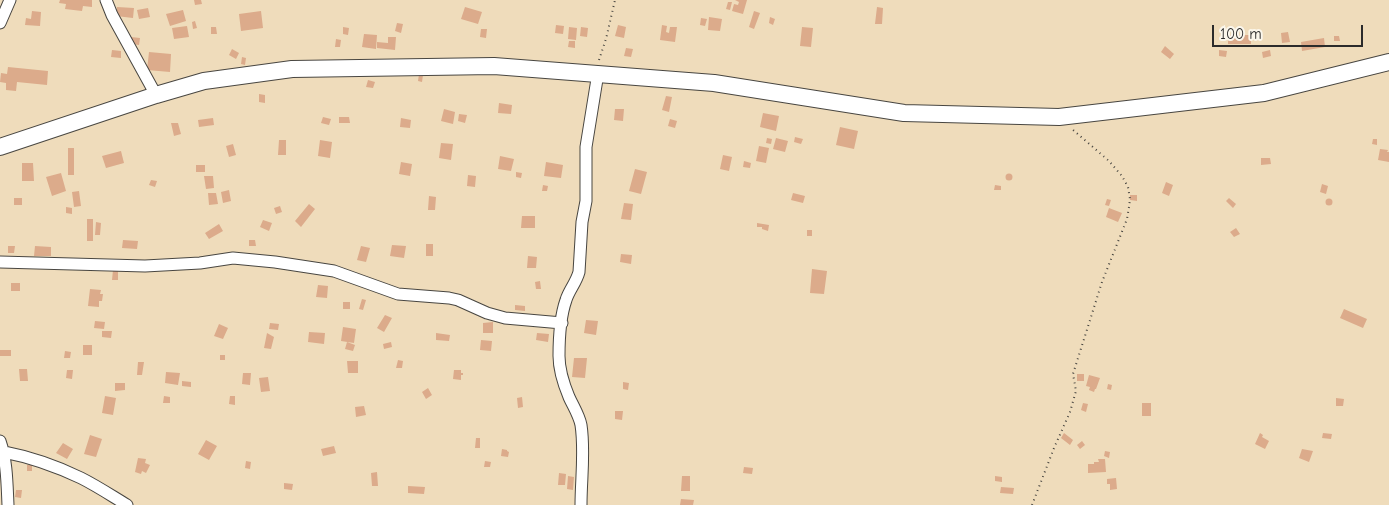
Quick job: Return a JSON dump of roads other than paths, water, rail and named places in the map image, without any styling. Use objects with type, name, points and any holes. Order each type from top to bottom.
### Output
[{"type":"street","points":[[0,23],[10,0]]},
{"type":"street","points":[[106,0],[112,15],[156,95]]},
{"type":"street","points":[[0,148],[156,95],[204,81],[292,69],[494,66],[714,83],[904,113],[1059,117],[1264,93],[1389,62]]},
{"type":"street","points":[[581,505],[581,427],[579,417],[568,394],[559,358],[565,301],[577,280],[579,272],[582,222],[586,201],[586,147],[598,73]]},
{"type":"street","points":[[0,264],[152,266],[200,263],[233,258],[276,262],[334,271],[398,294],[458,300],[487,313],[505,318],[562,323]]},
{"type":"street","points":[[2,446],[8,505]]},
{"type":"street","points":[[2,446],[81,478],[128,505]]}]
